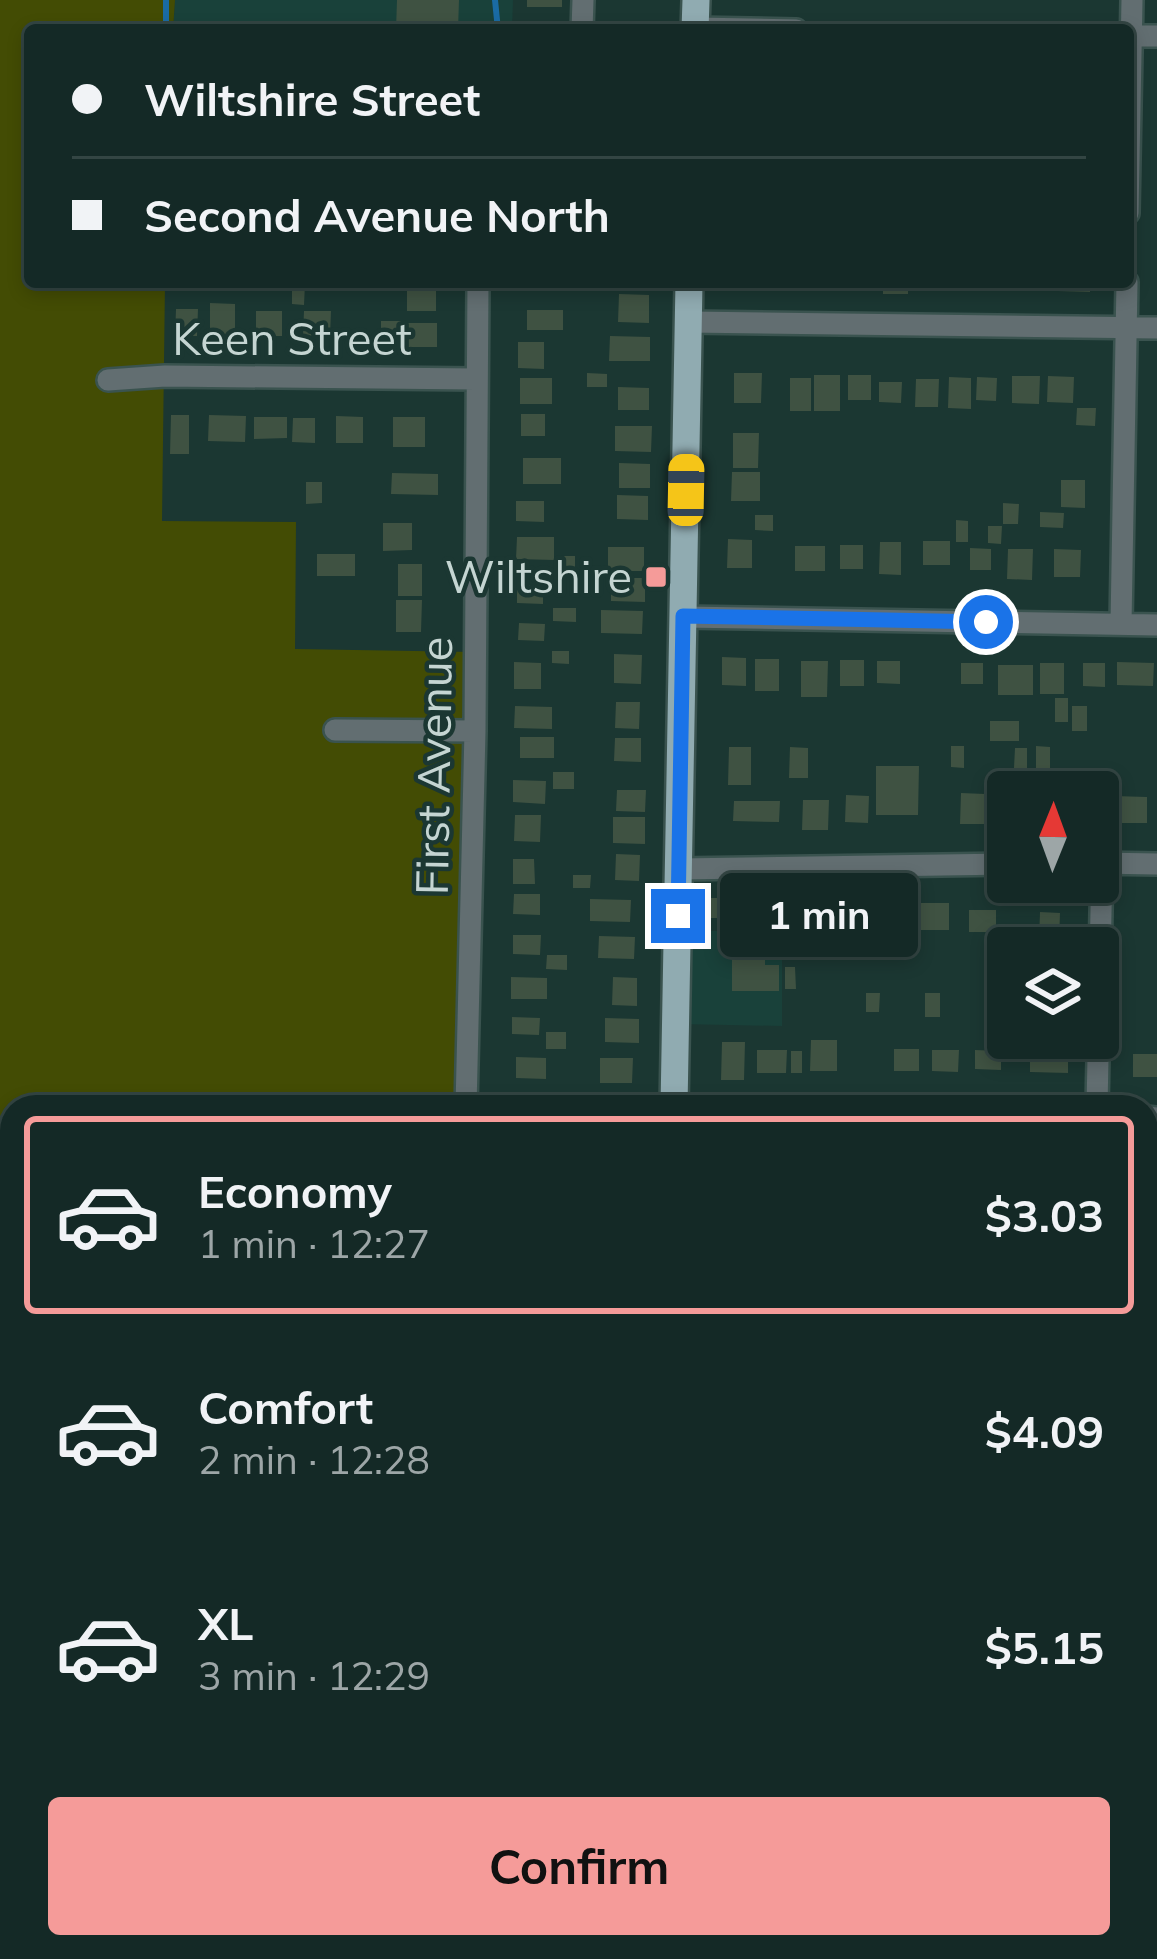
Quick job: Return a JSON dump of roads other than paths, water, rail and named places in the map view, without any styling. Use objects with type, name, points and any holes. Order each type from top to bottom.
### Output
[{"type":"main road","points":[[674,1095],[689,288]]},
{"type":"street","points":[[695,19],[741,24]]},
{"type":"street","name":"First Avenue","points":[[466,1095],[476,731],[478,288]]},
{"type":"street","points":[[1121,624],[1127,288]]},
{"type":"street","points":[[689,322],[1157,328]]},
{"type":"street","name":"Keen Street","points":[[108,380],[165,376],[476,379]]},
{"type":"street","points":[[683,616],[1157,625]]},
{"type":"street","points":[[335,730],[476,731]]},
{"type":"street","points":[[1119,863],[1157,864]]},
{"type":"street","points":[[679,868],[987,864]]},
{"type":"street","points":[[1097,1095],[1100,903]]},
{"type":"street","points":[[454,1959],[468,1959]]},
{"type":"waterway","points":[[166,0],[166,24]]},
{"type":"waterway","points":[[495,0],[497,24]]},
{"type":"place","name":"Wiltshire","points":[[656,577]]}]
